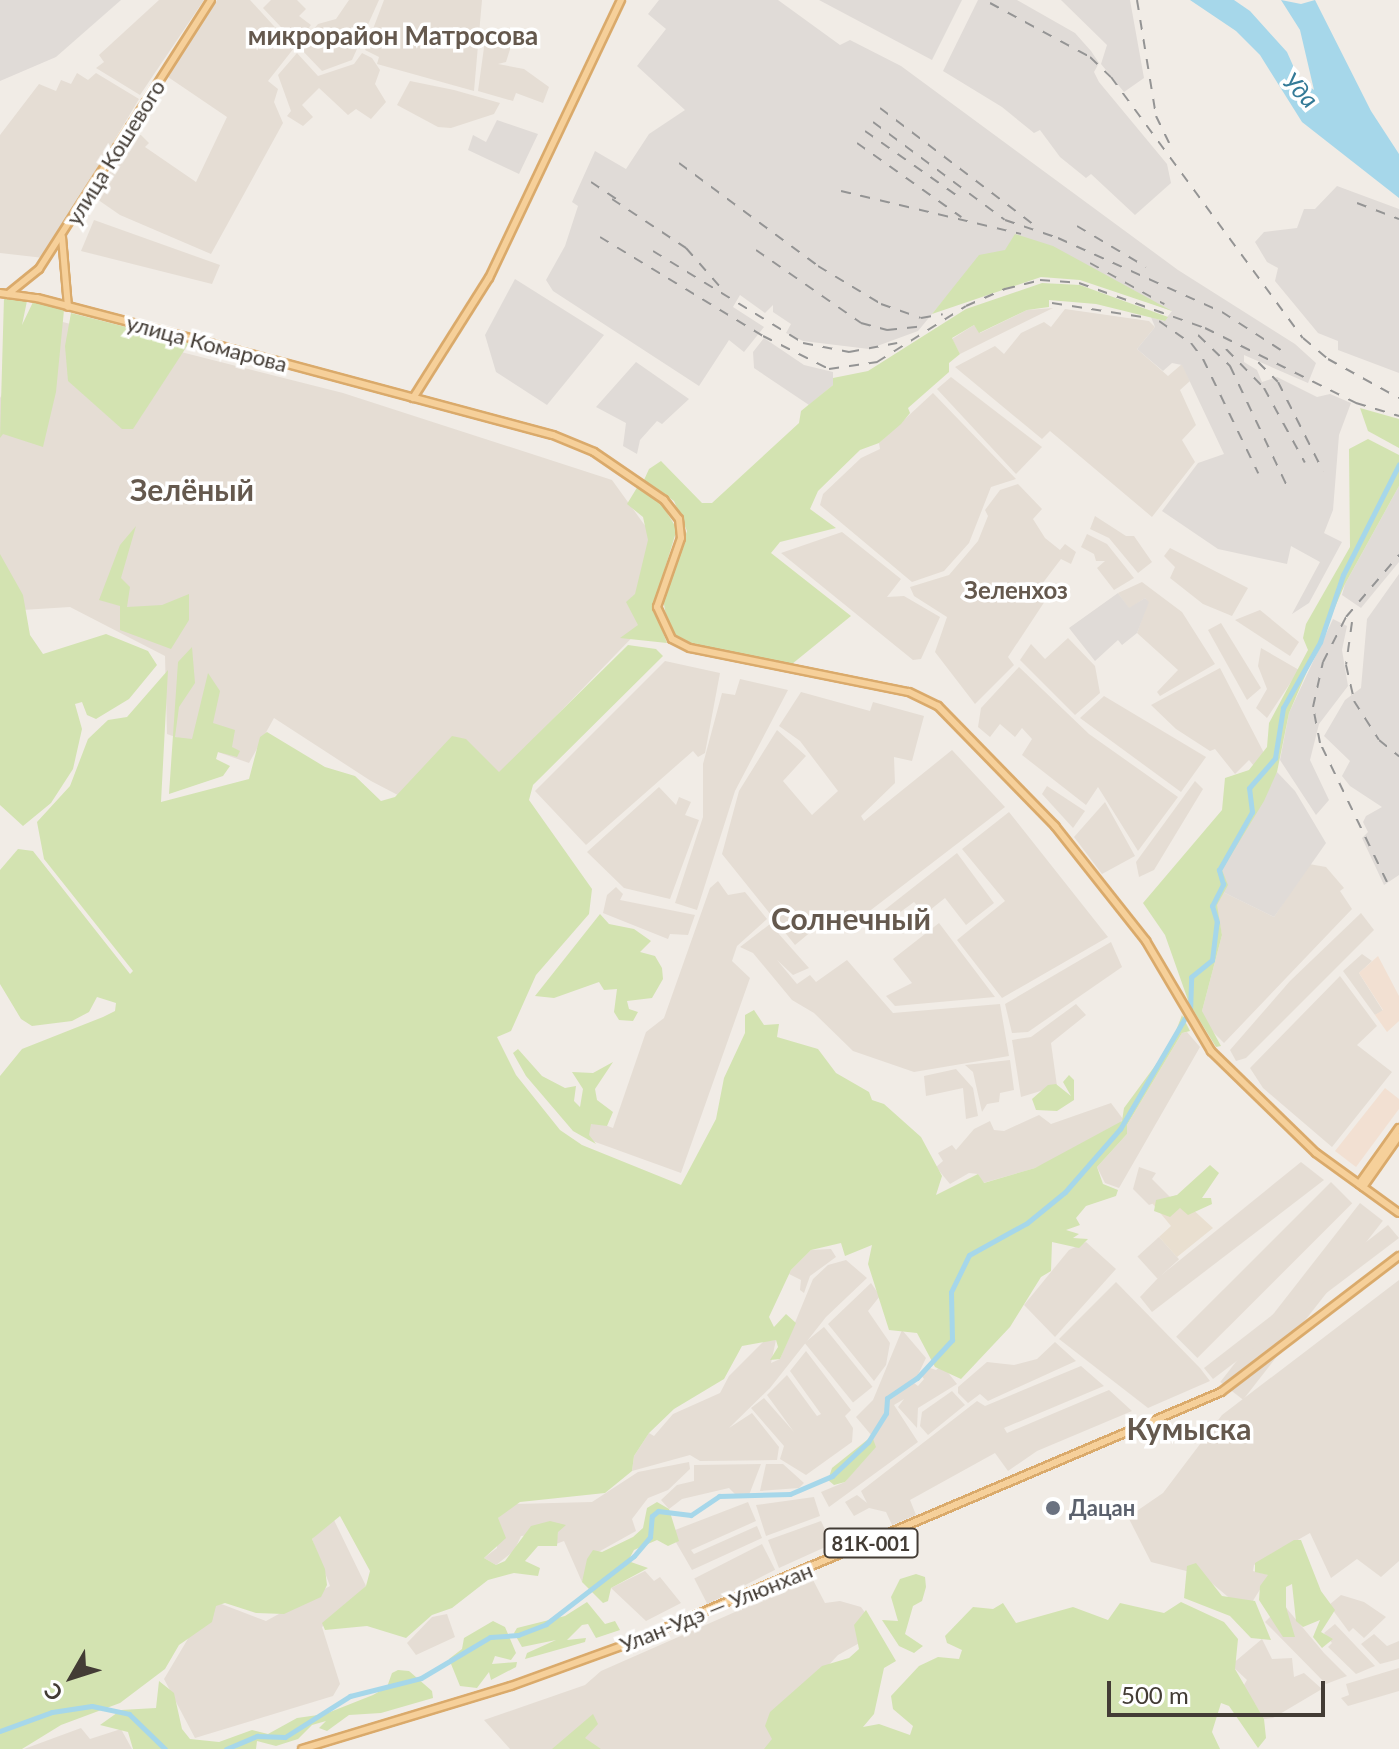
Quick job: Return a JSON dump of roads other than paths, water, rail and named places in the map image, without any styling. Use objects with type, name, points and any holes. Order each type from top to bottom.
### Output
[{"type":"main road","name":"улица Кошевого","points":[[8,294],[39,269],[211,0]]},
{"type":"main road","points":[[413,398],[489,278],[621,0]]},
{"type":"main road","points":[[63,234],[68,307]]},
{"type":"main road","name":"улица Комарова","points":[[0,293],[68,307],[571,441],[664,500],[679,519],[681,538],[657,607],[662,625],[677,643],[909,692],[938,706],[1055,826],[1146,941],[1211,1051],[1316,1153],[1399,1213]]},
{"type":"main road","points":[[1361,1185],[1399,1128]]},
{"type":"main road","points":[[1361,1185],[1399,1136]]},
{"type":"main road","name":"Улан-Удэ — Улюнхан","points":[[302,1749],[511,1686],[630,1643],[1221,1392],[1399,1256]]},
{"type":"water","name":"Уда","points":[[1190,0],[1234,0],[1250,11],[1287,52],[1299,79],[1314,90],[1300,30],[1281,0],[1301,4],[1315,0],[1371,111],[1399,154],[1399,198],[1302,122],[1260,55],[1236,31]]},
{"type":"waterway","points":[[1190,1012],[1191,977],[1212,960],[1217,922],[1212,906],[1223,884],[1219,870],[1252,812],[1249,788],[1275,758],[1283,708],[1320,642],[1343,575],[1399,464]]},
{"type":"waterway","points":[[226,1749],[257,1736],[285,1737],[350,1696],[421,1678],[490,1637],[518,1635],[546,1624],[634,1556],[650,1537],[652,1516],[658,1511],[691,1515],[719,1496],[790,1494],[832,1476],[868,1442],[886,1413],[887,1398],[917,1378],[952,1340],[951,1292],[969,1255],[1027,1223],[1065,1192],[1120,1129],[1186,1016]]},
{"type":"waterway","points":[[0,1731],[52,1712],[92,1706],[129,1714],[165,1749]]},
{"type":"railway","points":[[1137,0],[1156,116],[1169,143]]},
{"type":"railway","points":[[990,3],[1090,57],[1111,77],[1303,338],[1328,359],[1399,398]]},
{"type":"railway","points":[[880,108],[1034,225]]},
{"type":"railway","points":[[873,122],[1005,220],[1058,238],[1222,312],[1287,354]]},
{"type":"railway","points":[[865,131],[959,197]]},
{"type":"railway","points":[[857,143],[961,217]]},
{"type":"railway","points":[[679,163],[818,266],[881,304],[921,318],[943,314]]},
{"type":"railway","points":[[591,182],[622,203]]},
{"type":"railway","points":[[841,191],[1021,234]]},
{"type":"railway","points":[[612,199],[686,248],[722,289]]},
{"type":"railway","points":[[1357,203],[1399,219]]},
{"type":"railway","points":[[1077,226],[1146,267]]},
{"type":"railway","points":[[600,237],[763,336],[829,369],[877,362],[966,306],[1005,289],[1040,280],[1079,283],[1205,328],[1356,403],[1399,416]]},
{"type":"railway","points":[[756,250],[861,323],[887,330],[923,326]]},
{"type":"railway","points":[[653,251],[803,343],[849,352],[897,343]]},
{"type":"railway","points":[[1090,263],[1164,304]]},
{"type":"railway","points":[[1052,303],[1149,318]]},
{"type":"railway","points":[[1159,321],[1191,343],[1203,359],[1258,473]]},
{"type":"railway","points":[[1198,335],[1230,366],[1286,484]]},
{"type":"railway","points":[[1226,349],[1264,388],[1305,463]]},
{"type":"railway","points":[[1258,362],[1278,382],[1323,471]]},
{"type":"railway","points":[[1387,882],[1320,743],[1313,707],[1323,662],[1346,617],[1399,555]]},
{"type":"railway","points":[[1352,622],[1346,665],[1354,701],[1379,740],[1399,756]]},
{"type":"place","name":"Дацан","points":[[1053,1508]]},
{"type":"district","name":"микрорайон Матросова","points":[[393,36]]},
{"type":"district","name":"Зелёный","points":[[192,489]]},
{"type":"district","name":"Зеленхоз","points":[[1016,590]]},
{"type":"district","name":"Солнечный","points":[[851,918]]},
{"type":"district","name":"Кумыска","points":[[1189,1428]]}]
